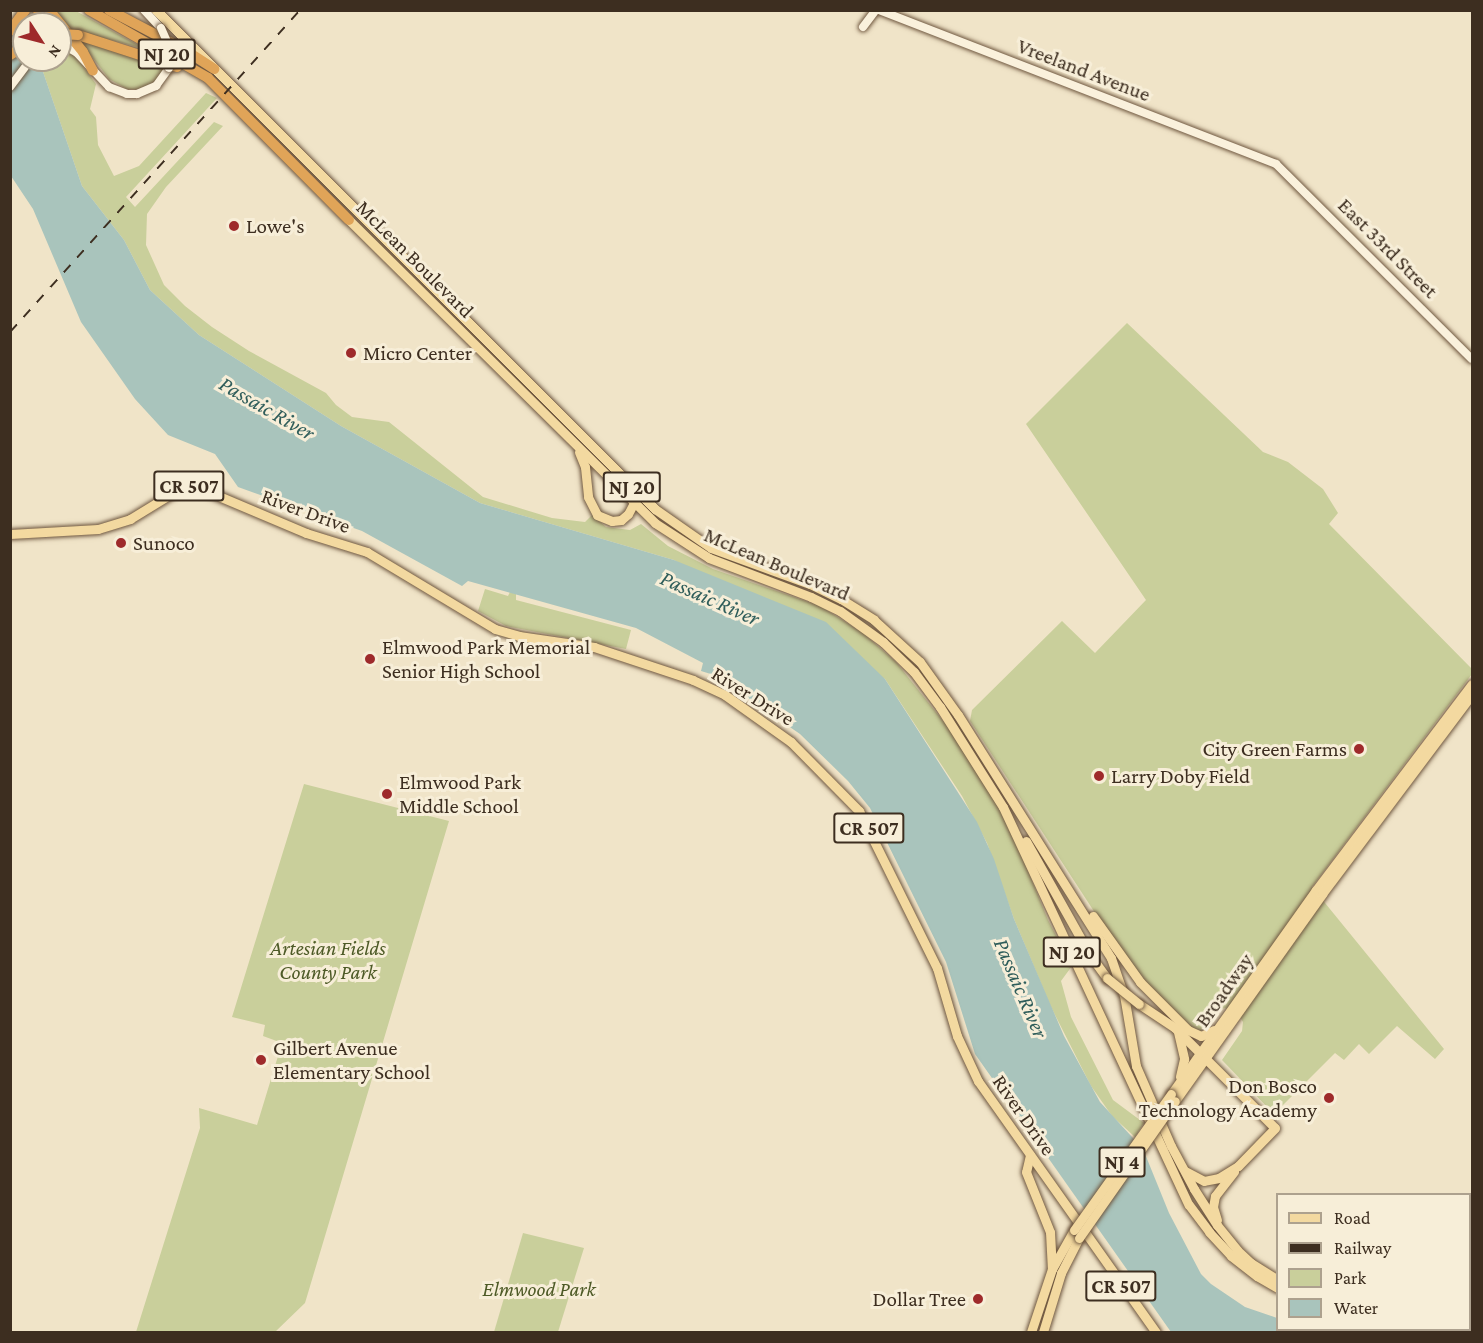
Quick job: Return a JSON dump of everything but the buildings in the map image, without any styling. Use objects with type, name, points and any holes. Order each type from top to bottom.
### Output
[{"type":"highway","points":[[10,31],[25,10]]},
{"type":"highway","points":[[48,10],[83,52],[93,71]]},
{"type":"highway","name":"McLean Boulevard","points":[[89,10],[196,70],[218,89],[349,220]]},
{"type":"highway","name":"McLean Boulevard","points":[[109,10],[176,45],[214,69]]},
{"type":"highway","points":[[121,10],[176,45]]},
{"type":"highway","points":[[72,34],[165,62],[200,77],[218,89]]},
{"type":"main road","points":[[72,50],[117,91],[137,94],[156,86],[168,68],[170,48],[161,28],[144,10]]},
{"type":"main road","points":[[156,10],[214,69]]},
{"type":"main road","points":[[863,27],[878,10]]},
{"type":"main road","name":"Vreeland Avenue","points":[[878,10],[1276,164]]},
{"type":"main road","name":"McLean Boulevard","points":[[214,69],[635,491],[674,524],[702,543],[833,595],[874,620],[905,646],[941,690],[1057,870],[1115,966],[1124,995],[1136,1066],[1183,1169],[1222,1233],[1251,1263],[1276,1279]]},
{"type":"main road","points":[[10,87],[21,72]]},
{"type":"main road","name":"East 33rd Street","points":[[1276,164],[1473,359]]},
{"type":"main road","name":"McLean Boulevard","points":[[349,220],[634,504],[663,530],[700,554],[822,601],[858,622],[884,642],[928,689],[1003,807],[1184,1196],[1202,1224],[1223,1248],[1248,1270],[1276,1287]]},
{"type":"main road","points":[[577,447],[585,467],[591,506],[597,514],[604,519],[621,520],[634,504],[635,491]]},
{"type":"main road","name":"River Drive","points":[[10,534],[98,529],[130,519],[185,486],[195,486],[306,533],[367,552],[495,629],[519,636],[594,647],[693,680],[725,695],[791,742],[848,798],[863,818],[937,968],[964,1057],[1030,1155],[1156,1332]]},
{"type":"main road","name":"Broadway","points":[[1233,1015],[1316,890],[1473,684]]},
{"type":"main road","name":"Broadway","points":[[1031,1332],[1052,1269],[1076,1234],[1204,1054],[1473,694]]},
{"type":"main road","points":[[1003,807],[1059,897],[1090,955],[1107,978],[1139,1004],[1175,1028],[1204,1054],[1275,1128],[1238,1166],[1218,1191],[1214,1202],[1214,1213],[1222,1233]]},
{"type":"main road","points":[[1057,870],[1079,895],[1140,982],[1188,1030],[1197,1035],[1207,1035],[1233,1015]]},
{"type":"main road","points":[[1173,1098],[1184,1059],[1183,1044],[1175,1028]]},
{"type":"main road","points":[[1173,1098],[1199,1072],[1213,1071],[1228,1078]]},
{"type":"main road","points":[[1030,1155],[1026,1172],[1050,1232],[1055,1239],[1063,1240],[1076,1234]]},
{"type":"main road","points":[[1183,1169],[1195,1178],[1209,1181],[1219,1178],[1238,1166]]},
{"type":"main road","points":[[1050,1232],[1052,1269]]},
{"type":"main road","name":"Broadway","points":[[1043,1332],[1076,1234]]},
{"type":"green space","points":[[76,11],[145,49],[72,30],[72,12],[55,12]]},
{"type":"green space","points":[[79,40],[167,65],[161,76],[145,89],[127,89],[109,79]]},
{"type":"green space","points":[[72,53],[96,84],[90,109],[96,117],[98,145],[114,176],[139,166],[206,93],[217,98],[126,197],[135,207],[214,122],[223,126],[166,187],[147,214],[146,245],[164,285],[185,306],[249,351],[326,393],[336,405],[352,417],[389,422],[483,497],[552,518],[585,522],[592,515],[606,527],[630,530],[641,524],[668,546],[713,569],[820,606],[863,633],[896,662],[955,736],[1011,829],[1048,920],[1072,966],[1061,981],[1071,1017],[1113,1100],[1144,1123],[1135,1137],[1112,1116],[1091,1086],[1051,1007],[1014,919],[987,843],[962,796],[885,679],[674,560],[480,503],[341,426],[199,335],[150,290],[124,240],[82,186],[43,72],[72,72]]},
{"type":"green space","points":[[1127,323],[1263,452],[1288,462],[1323,489],[1338,513],[1329,524],[1472,669],[1472,674],[1312,887],[1444,1049],[1435,1059],[1397,1026],[1369,1054],[1359,1044],[1344,1060],[1335,1053],[1274,1114],[1222,1060],[1242,1031],[1243,1022],[1238,1014],[1225,1008],[1215,1012],[1199,1034],[1148,984],[1112,939],[970,721],[972,710],[1062,621],[1095,653],[1146,600],[1026,424]]},
{"type":"green space","points":[[485,589],[508,596],[510,592],[516,594],[516,600],[631,630],[626,649],[506,626],[478,611]]},
{"type":"green space","name":"Artesian Fields County Park","points":[[304,784],[449,821],[305,1303],[275,1332],[136,1332],[200,1128],[199,1108],[257,1125],[282,1043],[263,1036],[265,1025],[232,1017]]},
{"type":"green space","name":"Elmwood Park","points":[[523,1233],[584,1248],[558,1332],[494,1332]]},
{"type":"water","name":"Passaic River","points":[[11,25],[12,72],[43,72],[82,186],[124,240],[150,290],[199,335],[341,426],[480,503],[674,560],[826,622],[885,679],[977,822],[994,859],[1014,919],[1064,1036],[1100,1102],[1143,1149],[1169,1213],[1201,1274],[1211,1284],[1245,1307],[1276,1318],[1276,1331],[1471,1331],[1472,1287],[1472,1332],[1171,1332],[975,1054],[946,962],[870,808],[848,781],[800,734],[714,675],[701,671],[703,663],[636,628],[468,581],[462,586],[362,531],[238,487],[215,454],[168,435],[135,399],[81,322],[33,209],[11,176]]},
{"type":"railway","points":[[10,332],[300,10]]},
{"type":"place","name":"Lowe's","points":[[234,226]]},
{"type":"place","name":"Micro Center","points":[[351,353]]},
{"type":"place","name":"Sunoco","points":[[121,543]]},
{"type":"place","name":"Elmwood Park Memorial Senior High School","points":[[370,659]]},
{"type":"place","name":"City Green Farms","points":[[1359,749]]},
{"type":"place","name":"Larry Doby Field","points":[[1099,776]]},
{"type":"place","name":"Elmwood Park Middle School","points":[[387,794]]},
{"type":"place","name":"Gilbert Avenue Elementary School","points":[[261,1060]]},
{"type":"place","name":"Don Bosco Technology Academy","points":[[1329,1098]]},
{"type":"place","name":"Dollar Tree","points":[[978,1299]]}]
